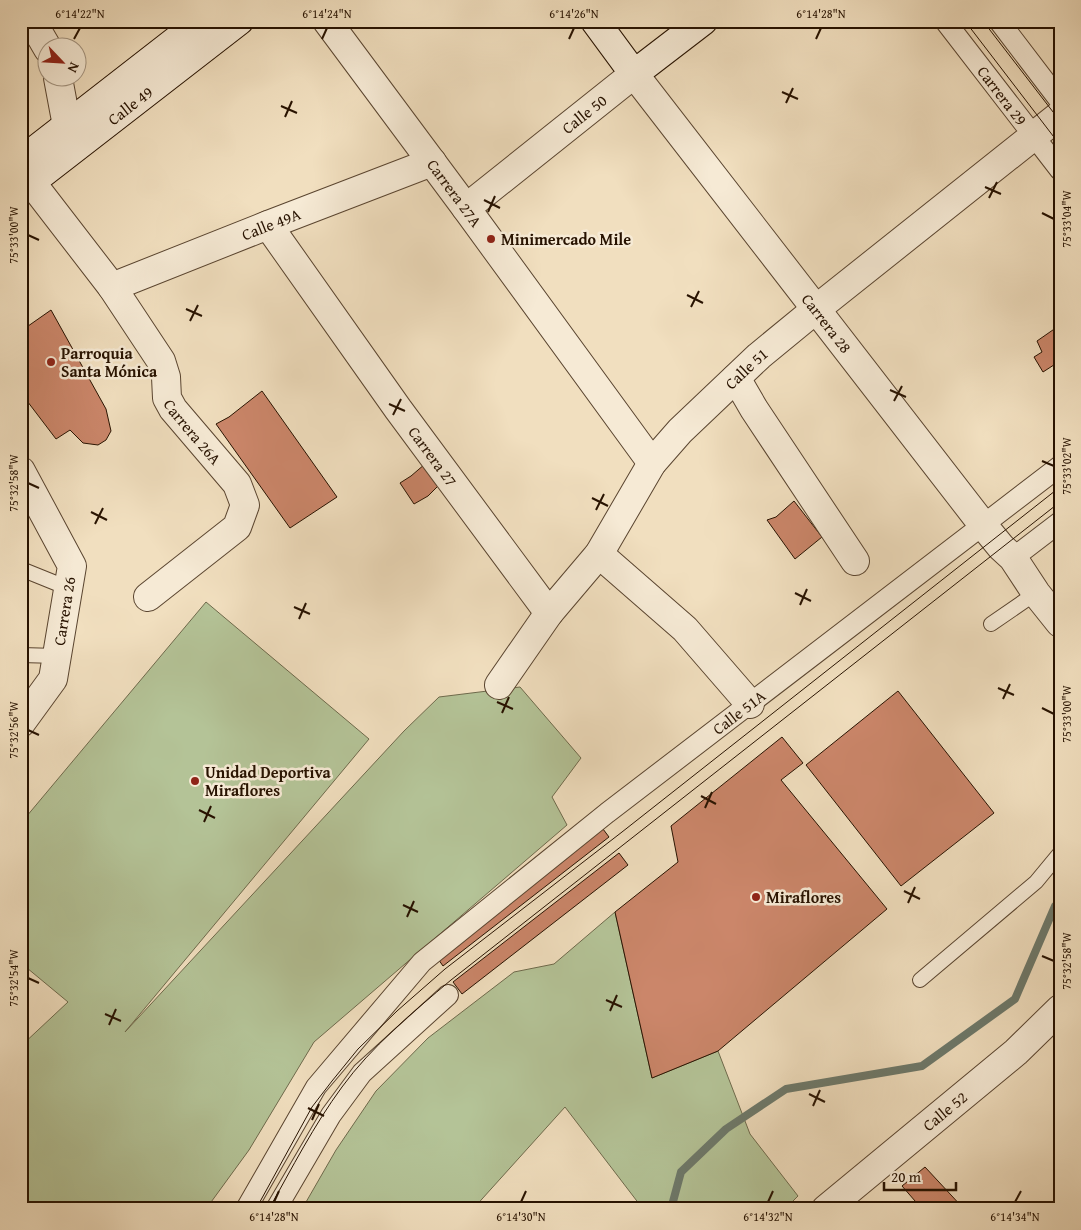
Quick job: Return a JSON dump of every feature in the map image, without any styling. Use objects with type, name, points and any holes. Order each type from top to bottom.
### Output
[{"type":"street","points":[[30,21],[41,38]]},
{"type":"street","name":"Calle 49","points":[[24,176],[67,126],[201,21]]},
{"type":"street","name":"Calle 49","points":[[24,176],[239,21]]},
{"type":"street","name":"Carrera 27A","points":[[327,21],[652,463]]},
{"type":"street","name":"Carrera 28","points":[[595,21],[815,310],[983,525],[1013,558],[1036,593],[1060,623]]},
{"type":"street","name":"Calle 50","points":[[466,208],[703,21]]},
{"type":"street","name":"Carrera 29","points":[[946,21],[1060,170]]},
{"type":"street","points":[[999,21],[1060,101]]},
{"type":"street","points":[[60,88],[67,126]]},
{"type":"street","name":"Calle 51","points":[[498,685],[549,613],[599,554],[652,463],[680,431],[759,356],[1060,116]]},
{"type":"street","name":"Calle 49A","points":[[112,287],[432,162]]},
{"type":"street","name":"Carrera 26A","points":[[24,176],[112,287],[161,361],[166,377],[167,398],[173,409],[237,484],[245,505],[237,528],[148,598]]},
{"type":"street","name":"Carrera 27","points":[[268,225],[398,408],[549,613]]},
{"type":"street","points":[[736,378],[754,409],[855,561]]},
{"type":"street","name":"Calle 51A","points":[[246,1209],[316,1087],[422,962],[607,813],[1060,466]]},
{"type":"street","name":"Carrera 26","points":[[21,472],[72,566],[53,679],[21,723]]},
{"type":"street","points":[[1013,558],[1060,522]]},
{"type":"street","points":[[599,554],[686,629],[750,704]]},
{"type":"street","points":[[276,1209],[330,1114],[362,1073],[448,995]]},
{"type":"street","name":"Calle 52","points":[[826,1209],[1016,1052],[1060,1009]]},
{"type":"lane","points":[[21,569],[68,588]]},
{"type":"lane","points":[[991,624],[1036,593]]},
{"type":"lane","points":[[21,655],[57,656]]},
{"type":"lane","points":[[920,980],[1036,882],[1060,853]]},
{"type":"green space","points":[[206,602],[369,739],[125,1032],[404,731],[439,697],[520,687],[581,758],[552,797],[567,825],[314,1042],[249,1150],[206,1209],[21,1209],[21,1046],[68,1002],[21,963],[21,823]]},
{"type":"green space","points":[[615,912],[652,1078],[718,1051],[750,1134],[798,1196],[785,1209],[643,1209],[565,1107],[473,1209],[302,1209],[336,1150],[376,1091],[428,1038],[514,972],[554,964]]},
{"type":"building","name":"Parroquia Santa Mónica","points":[[51,310],[106,409],[111,431],[106,440],[98,445],[83,443],[70,430],[56,439],[21,393],[21,331]]},
{"type":"building","points":[[1060,325],[1060,361],[1043,372],[1034,357],[1042,352],[1037,341]]},
{"type":"building","points":[[262,391],[337,497],[290,528],[216,424],[229,417]]},
{"type":"building","points":[[425,464],[440,484],[428,496],[414,504],[400,483]]},
{"type":"building","points":[[794,501],[822,537],[795,559],[767,520],[776,517]]},
{"type":"building","points":[[898,691],[994,813],[901,886],[806,765]]},
{"type":"building","name":"Miraflores","points":[[782,737],[803,763],[781,780],[887,909],[718,1051],[652,1078],[615,912],[678,862],[671,826]]},
{"type":"building","points":[[600,825],[609,837],[443,966],[434,953]]},
{"type":"building","points":[[619,853],[628,865],[462,994],[453,982]]},
{"type":"building","points":[[925,1167],[964,1209],[922,1209],[902,1186]]},
{"type":"waterway","points":[[671,1209],[681,1172],[726,1129],[786,1089],[922,1066],[1015,999],[1055,906],[1060,901]]},
{"type":"tram line","points":[[965,21],[1060,145]]},
{"type":"tram line","points":[[983,21],[1060,121]]},
{"type":"tram line","points":[[256,1209],[312,1107],[358,1049],[397,1011],[445,969],[1060,487]]},
{"type":"tram line","points":[[269,1209],[313,1131],[342,1087],[353,1072],[407,1017],[451,980],[1060,502]]},
{"type":"place","name":"Minimercado Mile","points":[[491,239]]},
{"type":"place","name":"Parroquia Santa Mónica","points":[[51,362]]},
{"type":"place","name":"Unidad Deportiva Miraflores","points":[[195,781]]},
{"type":"place","name":"Miraflores","points":[[756,897]]}]
